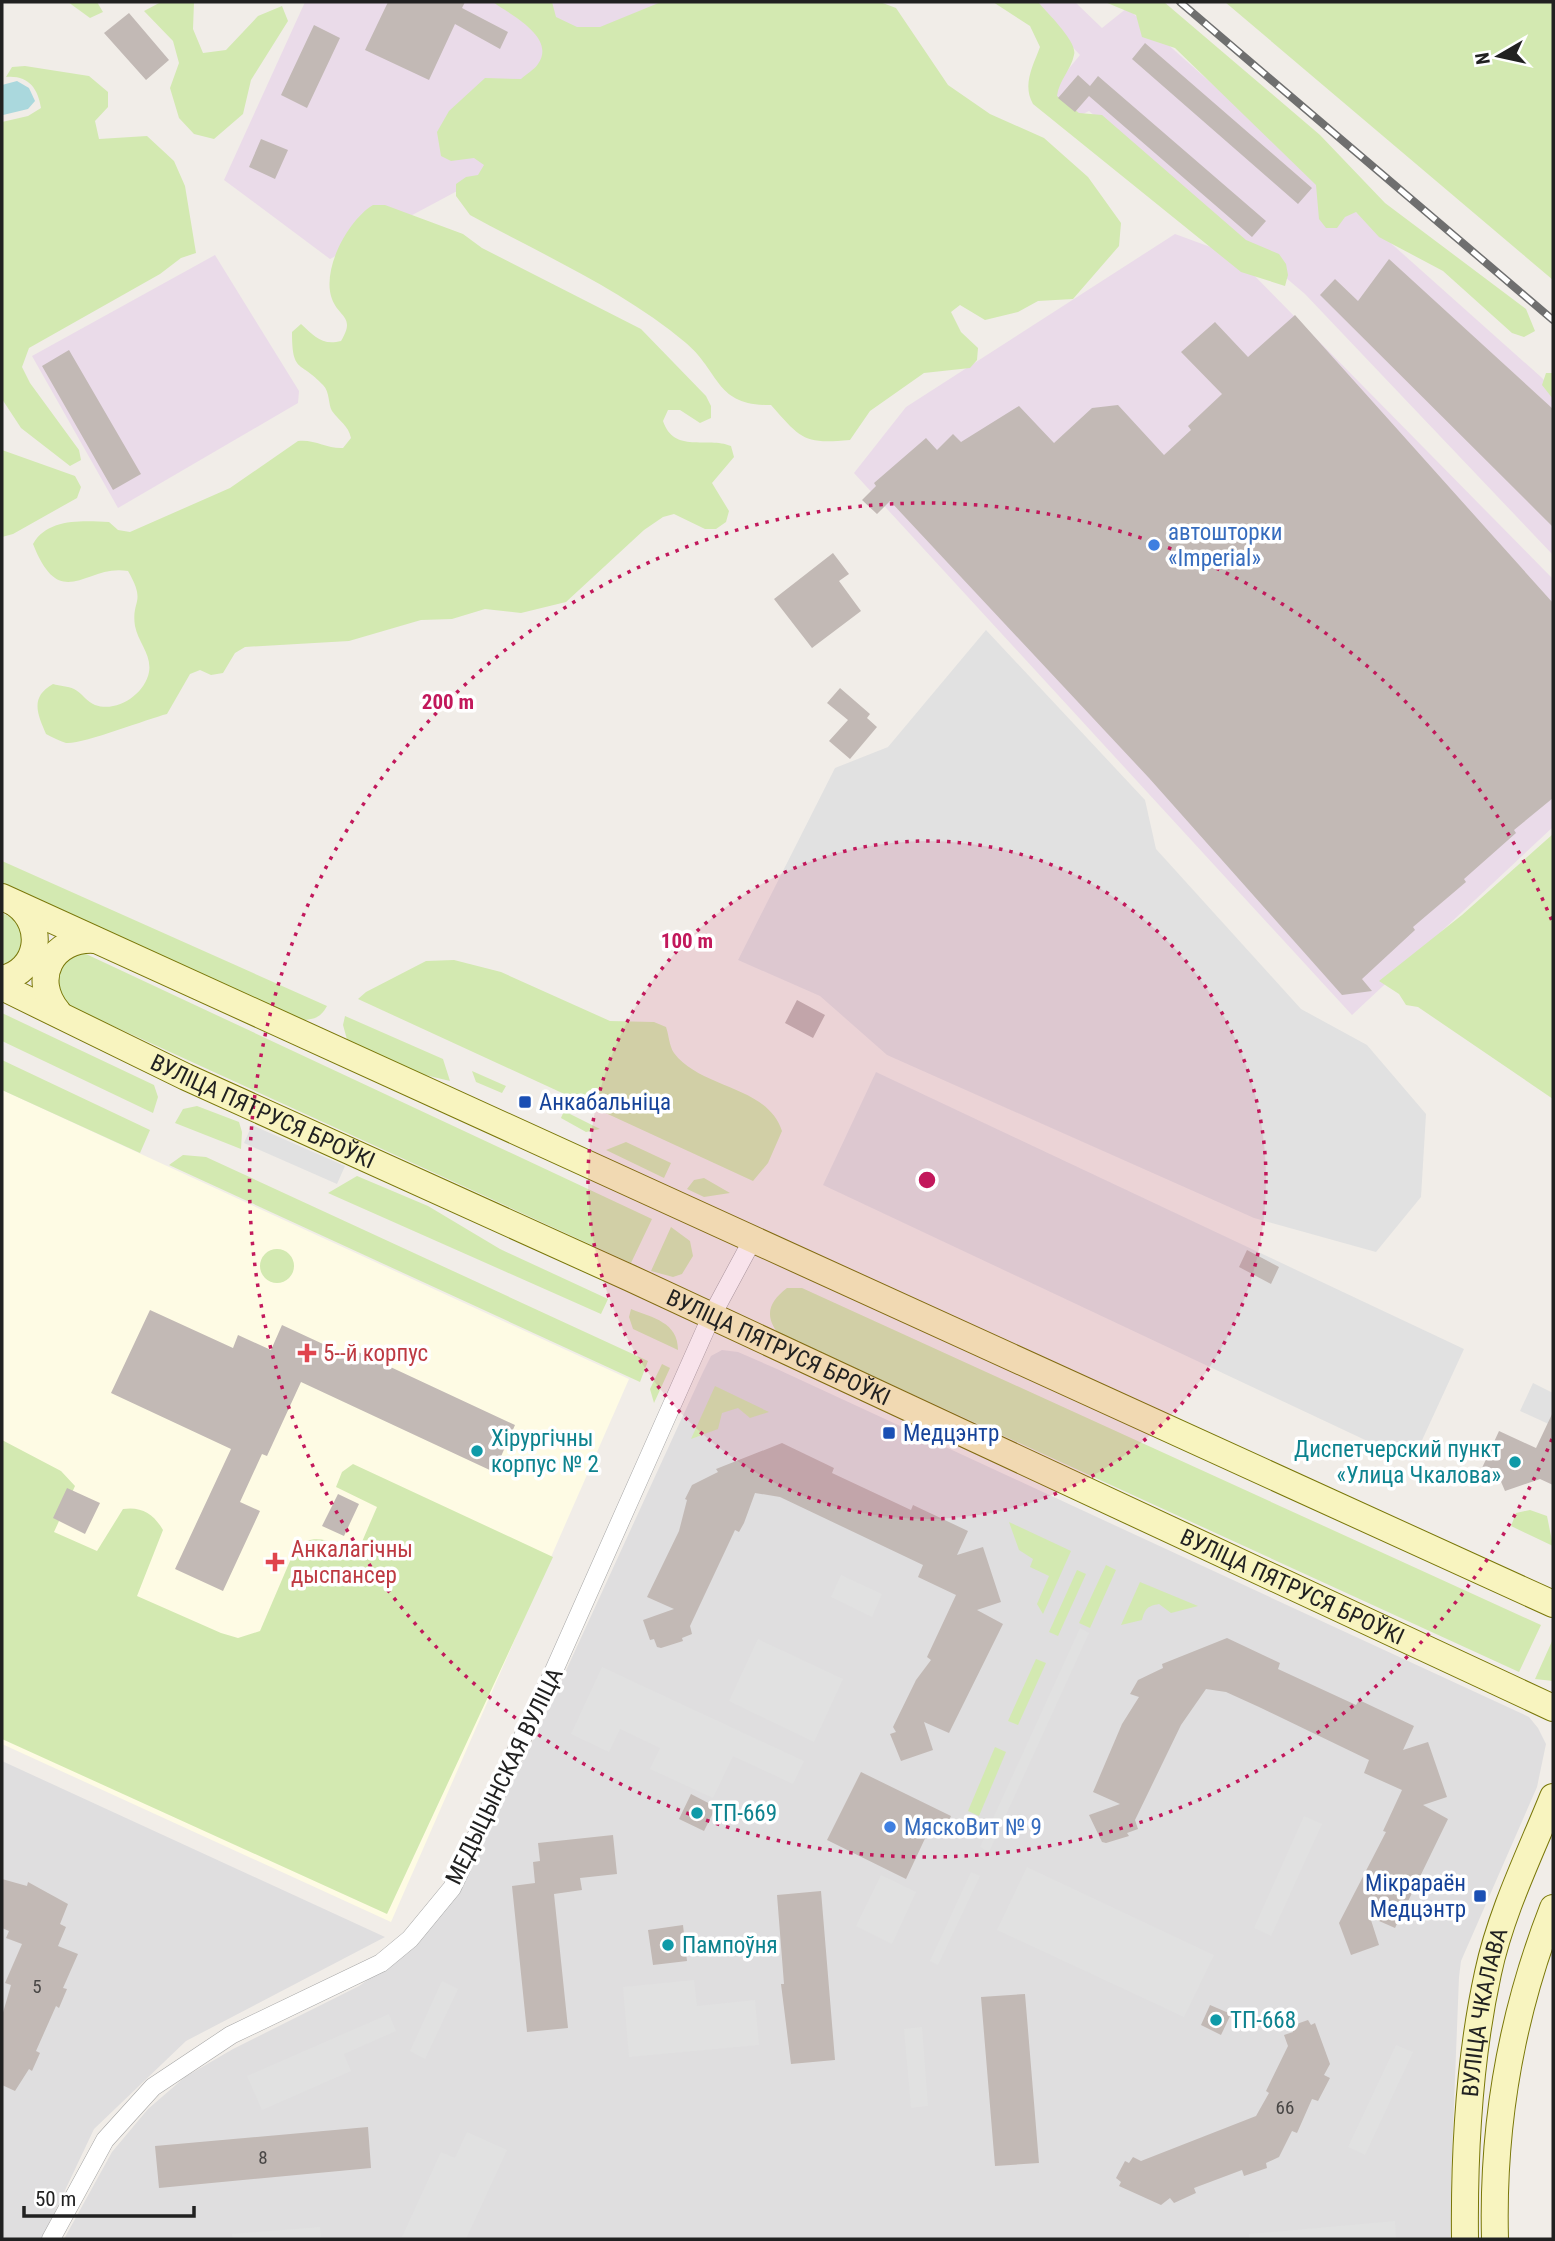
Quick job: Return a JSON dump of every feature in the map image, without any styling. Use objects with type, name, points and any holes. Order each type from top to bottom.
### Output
[{"type":"main road","points":[[8,900],[1553,1604]]},
{"type":"main road","points":[[2,979],[25,967],[35,949],[34,928],[23,909],[8,900]]},
{"type":"main road","points":[[58,1013],[44,985],[47,965],[62,947],[83,939],[95,940]]},
{"type":"main road","name":"ВУЛІЦА ПЯТРУСЯ БРОЎКІ","points":[[2,987],[186,1077],[1168,1526],[1553,1708]]},
{"type":"main road","name":"ВУЛІЦА ЧКАЛАВА","points":[[1465,2239],[1465,2155],[1474,2061],[1488,1972],[1509,1906],[1553,1797]]},
{"type":"main road","name":"ВУЛІЦА ЧКАЛАВА","points":[[1495,2239],[1494,2207],[1503,2101],[1513,2031],[1532,1961],[1553,1908]]},
{"type":"street","name":"МЕДЫЦЫНСКАЯ ВУЛІЦА","points":[[51,2239],[105,2140],[127,2112],[153,2087],[231,2035],[381,1963],[410,1940],[452,1888],[552,1675],[711,1317],[753,1239]]},
{"type":"street","points":[[1465,2209],[1494,2207]]},
{"type":"shaded area","points":[[305,2],[810,2],[330,259],[224,180]]},
{"type":"shaded area","points":[[1030,2],[1075,2],[1102,28],[1127,8],[1553,389],[1553,555],[1305,294],[1089,111],[1073,119],[1048,94],[1080,55]]},
{"type":"shaded area","points":[[1175,234],[1235,256],[1553,579],[1553,827],[1352,1015],[854,473],[906,407]]},
{"type":"shaded area","points":[[215,255],[299,391],[298,403],[118,508],[32,356]]},
{"type":"shaded area","points":[[986,630],[1145,800],[1156,849],[1301,1009],[1367,1045],[1426,1114],[1421,1197],[1376,1252],[1254,1218],[887,1055],[820,996],[738,960],[835,768],[888,747]]},
{"type":"shaded area","points":[[876,1072],[1464,1349],[1412,1462],[823,1185]]},
{"type":"shaded area","name":"Анкалагічны дыспансер","points":[[2,1090],[629,1379],[391,1922],[2,1744]]},
{"type":"shaded area","points":[[252,1125],[345,1166],[337,1184],[244,1143]]},
{"type":"shaded area","name":"Мікрараён Медцэнтр","points":[[722,1350],[738,1352],[777,1369],[1529,1717],[1546,1744],[1537,1787],[1461,1961],[1451,2181],[1452,2239],[64,2239],[112,2152],[148,2109],[185,2077],[233,2049],[359,1986],[414,1947],[432,1926],[484,1840],[552,1701],[703,1372],[711,1356]]},
{"type":"shaded area","points":[[1533,1383],[1553,1393],[1553,1426],[1520,1411]]},
{"type":"shaded area","points":[[841,1575],[882,1594],[872,1617],[831,1597]]},
{"type":"shaded area","points":[[1080,1628],[1089,1633],[989,1852],[980,1847]]},
{"type":"shaded area","points":[[758,1639],[843,1679],[814,1742],[729,1701]]},
{"type":"shaded area","points":[[602,1667],[804,1761],[793,1784],[733,1756],[713,1798],[650,1769],[660,1748],[620,1729],[609,1752],[571,1734]]},
{"type":"shaded area","points":[[2,1761],[385,1937],[186,2041],[94,2129],[42,2239],[2,2239]]},
{"type":"shaded area","points":[[1304,1816],[1322,1824],[1271,1936],[1254,1928]]},
{"type":"shaded area","points":[[1027,1867],[1214,1955],[1184,2017],[997,1930]]},
{"type":"shaded area","points":[[971,1872],[980,1876],[938,1965],[930,1961]]},
{"type":"shaded area","points":[[881,1875],[916,1892],[892,1944],[856,1926]]},
{"type":"shaded area","points":[[694,1980],[697,2006],[755,2000],[759,2045],[629,2057],[623,1987]]},
{"type":"shaded area","points":[[442,1981],[458,1989],[425,2059],[410,2051]]},
{"type":"shaded area","points":[[389,2014],[396,2031],[344,2054],[351,2071],[262,2110],[247,2076]]},
{"type":"shaded area","points":[[922,2027],[928,2106],[911,2108],[904,2029]]},
{"type":"shaded area","points":[[1396,2045],[1413,2052],[1365,2155],[1348,2147]]},
{"type":"shaded area","points":[[467,2132],[507,2150],[466,2239],[402,2237],[441,2152],[455,2158]]},
{"type":"shaded area","points":[[1395,2221],[1396,2239],[1249,2239],[1249,2234]]},
{"type":"shaded area","points":[[320,2227],[321,2239],[233,2239],[232,2234]]},
{"type":"green space","points":[[68,2],[97,2],[103,12],[90,18]]},
{"type":"green space","points":[[161,2],[194,2],[193,29],[203,53],[226,50],[258,16],[282,6],[288,21],[251,80],[243,114],[214,139],[194,134],[179,118],[170,88],[179,63],[173,41],[144,11]]},
{"type":"green space","points":[[493,2],[552,2],[556,17],[577,27],[600,27],[661,2],[880,2],[896,8],[948,85],[990,114],[1044,138],[1088,177],[1121,223],[1119,246],[1073,299],[1038,301],[1018,312],[985,320],[960,305],[951,312],[961,332],[978,348],[977,360],[970,368],[924,373],[870,411],[850,440],[823,441],[805,437],[797,433],[771,405],[753,404],[729,394],[686,343],[636,306],[582,274],[470,215],[456,196],[456,184],[466,177],[478,175],[484,165],[474,158],[451,161],[441,156],[437,132],[449,111],[485,78],[521,79],[538,64],[542,54],[541,45],[529,27]]},
{"type":"green space","points":[[993,2],[1038,2],[1067,35],[1074,49],[1057,96],[1079,113],[1102,115],[1246,240],[1279,254],[1286,264],[1288,275],[1285,286],[1241,272],[1033,104],[1028,90],[1040,47],[1030,26]]},
{"type":"green space","points":[[1105,2],[1164,2],[1320,135],[1385,203],[1526,309],[1535,331],[1524,337],[1512,333],[1443,271],[1379,237],[1356,212],[1345,217],[1337,228],[1326,228],[1319,219],[1316,185],[1175,48],[1142,37],[1136,15]]},
{"type":"green space","points":[[1225,2],[1553,2],[1553,280]]},
{"type":"green space","points":[[25,66],[89,76],[108,92],[108,107],[95,121],[99,139],[147,136],[174,161],[185,186],[196,253],[181,258],[160,274],[29,348],[22,367],[30,383],[79,450],[81,460],[70,466],[21,428],[2,399],[2,122],[28,116],[41,108],[31,84],[20,78],[6,77],[12,67]]},
{"type":"green space","points":[[373,205],[385,205],[463,234],[482,248],[641,329],[706,396],[711,406],[711,418],[700,423],[680,410],[668,410],[663,421],[668,431],[683,441],[731,446],[734,457],[712,483],[729,511],[726,522],[716,529],[705,529],[674,514],[663,517],[644,530],[566,602],[521,613],[485,609],[452,619],[421,620],[349,641],[245,647],[235,653],[223,673],[211,675],[200,670],[190,674],[167,714],[74,743],[66,743],[46,734],[38,712],[38,700],[53,684],[74,689],[95,705],[112,706],[129,700],[142,688],[149,666],[135,626],[138,596],[128,571],[113,570],[64,582],[54,577],[43,565],[33,544],[47,529],[66,523],[109,522],[118,530],[130,532],[230,488],[298,441],[343,448],[351,438],[350,434],[332,411],[325,388],[296,361],[292,332],[301,324],[323,341],[341,341],[347,322],[332,299],[330,274],[346,234],[354,222]]},
{"type":"green space","points":[[1546,373],[1553,373],[1553,399],[1542,385]]},
{"type":"green space","points":[[2,450],[75,476],[81,487],[77,498],[13,534],[2,537]]},
{"type":"green space","points":[[1553,834],[1553,1099],[1418,1007],[1406,1005],[1399,994],[1379,981],[1462,915]]},
{"type":"green space","points":[[2,861],[327,1006],[315,1018],[298,1020],[2,885]]},
{"type":"green space","points":[[2,913],[13,918],[25,937],[17,960],[2,966]]},
{"type":"green space","points":[[73,954],[86,954],[652,1219],[631,1263],[63,1003],[55,969]]},
{"type":"green space","points":[[454,960],[501,972],[610,1021],[654,1022],[666,1027],[672,1050],[686,1065],[763,1104],[774,1116],[782,1131],[768,1163],[753,1181],[358,999],[366,992],[426,961]]},
{"type":"green space","points":[[2,1013],[154,1085],[158,1097],[153,1113],[2,1041]]},
{"type":"green space","points":[[345,1016],[443,1059],[450,1081],[421,1074],[348,1043],[343,1025]]},
{"type":"green space","points":[[2,1060],[150,1130],[140,1153],[2,1090]]},
{"type":"green space","points":[[472,1071],[506,1086],[502,1093],[476,1082]]},
{"type":"green space","points":[[197,1106],[239,1122],[242,1132],[241,1149],[175,1123],[183,1109]]},
{"type":"green space","points":[[564,1111],[600,1129],[586,1132],[561,1118]]},
{"type":"green space","points":[[626,1142],[671,1163],[664,1178],[606,1150]]},
{"type":"green space","points":[[183,1155],[206,1157],[648,1361],[640,1382],[169,1165]]},
{"type":"green space","points":[[357,1176],[428,1206],[500,1249],[608,1299],[601,1314],[328,1193]]},
{"type":"green space","points":[[704,1178],[730,1193],[704,1197],[687,1189],[694,1180]]},
{"type":"green space","points":[[671,1227],[690,1241],[693,1256],[682,1274],[673,1277],[651,1271]]},
{"type":"green space","points":[[277,1249],[289,1254],[294,1266],[289,1278],[277,1283],[265,1278],[260,1266],[265,1254]]},
{"type":"green space","points":[[787,1288],[802,1288],[1541,1625],[1519,1672],[777,1332],[771,1319],[771,1308],[776,1298]]},
{"type":"green space","points":[[631,1309],[669,1327],[674,1333],[678,1350],[633,1329],[629,1317]]},
{"type":"green space","points":[[662,1364],[670,1368],[654,1403],[650,1389]]},
{"type":"green space","points":[[715,1386],[769,1412],[750,1418],[738,1408],[722,1413],[718,1429],[691,1439]]},
{"type":"green space","points":[[2,1440],[61,1471],[75,1486],[54,1532],[97,1551],[123,1509],[141,1510],[151,1516],[163,1530],[137,1596],[238,1638],[260,1631],[296,1547],[319,1539],[358,1551],[377,1507],[336,1487],[342,1472],[353,1464],[553,1557],[387,1914],[2,1739]]},
{"type":"green space","points":[[1530,1510],[1547,1516],[1553,1546],[1511,1526],[1516,1513]]},
{"type":"green space","points":[[1009,1522],[1071,1551],[1043,1614],[1037,1604],[1049,1576],[1030,1567],[1033,1559],[1019,1550]]},
{"type":"green space","points":[[1106,1565],[1116,1570],[1090,1628],[1079,1623]]},
{"type":"green space","points":[[1077,1570],[1086,1574],[1058,1636],[1049,1632]]},
{"type":"green space","points":[[1140,1582],[1198,1606],[1171,1613],[1159,1604],[1149,1607],[1142,1620],[1121,1625]]},
{"type":"green space","points":[[1553,1639],[1553,1681],[1535,1679]]},
{"type":"green space","points":[[1036,1659],[1046,1663],[1018,1725],[1008,1721]]},
{"type":"green space","points":[[995,1747],[1006,1752],[979,1816],[968,1811]]},
{"type":"water","points":[[17,81],[29,88],[35,101],[28,109],[3,115],[2,85]]},
{"type":"building","points":[[388,2],[465,2],[462,8],[508,32],[500,49],[455,24],[429,80],[365,50]]},
{"type":"building","points":[[129,13],[169,60],[146,80],[104,33]]},
{"type":"building","points":[[314,25],[340,38],[307,108],[281,95]]},
{"type":"building","points":[[1145,43],[1312,188],[1298,204],[1132,59]]},
{"type":"building","points":[[1078,75],[1090,86],[1098,76],[1266,221],[1252,237],[1089,96],[1075,112],[1058,98]]},
{"type":"building","points":[[261,139],[288,150],[275,179],[249,167]]},
{"type":"building","points":[[1389,259],[1553,409],[1553,527],[1320,295],[1335,279],[1358,301]]},
{"type":"building","points":[[1295,315],[1553,603],[1553,798],[1514,830],[1516,833],[1464,879],[1466,882],[1413,927],[1415,930],[1362,979],[1372,991],[1342,995],[1149,778],[890,501],[877,514],[862,500],[876,486],[874,483],[926,438],[937,450],[953,434],[961,442],[1019,406],[1054,443],[1092,408],[1118,405],[1164,455],[1191,430],[1188,426],[1222,394],[1181,352],[1215,322],[1248,357]]},
{"type":"building","points":[[69,350],[141,474],[113,490],[42,366]]},
{"type":"building","points":[[833,553],[849,574],[839,581],[861,611],[812,648],[774,599]]},
{"type":"building","points":[[840,688],[870,714],[867,718],[877,727],[850,759],[829,741],[848,720],[827,703]]},
{"type":"building","points":[[797,1000],[825,1015],[813,1038],[785,1023]]},
{"type":"building","points":[[1247,1250],[1279,1267],[1271,1284],[1239,1267]]},
{"type":"building","name":"Хірургічны корпус № 2","points":[[150,1310],[233,1348],[238,1335],[271,1350],[282,1325],[351,1357],[354,1350],[515,1425],[494,1472],[301,1382],[267,1456],[262,1454],[240,1502],[260,1511],[223,1591],[175,1569],[231,1449],[111,1393]]},
{"type":"building","name":"Диспетчерский пункт «Улица Чкалова»","points":[[1553,1412],[1553,1485],[1540,1479],[1505,1491],[1499,1477],[1482,1468],[1499,1431],[1536,1448]]},
{"type":"building","points":[[782,1443],[834,1468],[832,1473],[911,1510],[913,1505],[968,1531],[957,1555],[983,1547],[1001,1602],[977,1610],[1003,1624],[949,1733],[924,1722],[933,1750],[901,1761],[890,1734],[896,1732],[893,1727],[916,1680],[931,1660],[927,1657],[956,1595],[918,1577],[923,1565],[780,1497],[755,1493],[744,1523],[739,1532],[735,1530],[690,1626],[692,1634],[682,1638],[683,1641],[661,1648],[657,1647],[654,1639],[650,1640],[643,1620],[674,1609],[647,1597],[679,1531],[687,1500],[685,1499],[692,1485],[718,1472],[716,1469]]},
{"type":"building","points":[[67,1488],[100,1503],[85,1534],[53,1518]]},
{"type":"building","points":[[338,1494],[359,1504],[344,1536],[322,1526]]},
{"type":"building","points":[[1227,1638],[1280,1663],[1278,1669],[1356,1705],[1359,1700],[1414,1726],[1403,1750],[1428,1742],[1447,1797],[1423,1805],[1448,1819],[1395,1928],[1370,1917],[1379,1945],[1351,1955],[1339,1923],[1386,1832],[1383,1831],[1402,1790],[1364,1773],[1369,1760],[1226,1692],[1206,1689],[1181,1725],[1135,1820],[1138,1829],[1127,1833],[1129,1836],[1102,1842],[1089,1815],[1120,1804],[1093,1792],[1122,1724],[1139,1697],[1130,1694],[1138,1680],[1163,1668],[1162,1664]]},
{"type":"building","name":"МяскоВит № 9","points":[[861,1772],[951,1816],[942,1836],[929,1830],[906,1879],[827,1840]]},
{"type":"building","name":"ТП-669","points":[[691,1794],[716,1807],[704,1831],[679,1819]]},
{"type":"building","points":[[613,1835],[617,1874],[580,1878],[582,1890],[554,1894],[568,2028],[527,2032],[512,1886],[535,1883],[533,1862],[540,1861],[538,1843]]},
{"type":"building","points":[[2,1879],[27,1886],[28,1882],[68,1904],[60,1924],[66,1927],[58,1946],[78,1954],[63,1988],[67,1989],[59,2008],[56,2006],[36,2051],[40,2053],[32,2071],[29,2069],[15,2091],[2,2085],[2,2016],[11,1985],[5,1983],[22,1944],[6,1938],[9,1931],[2,1928]]},
{"type":"building","points":[[821,1891],[835,2060],[791,2064],[781,1984],[784,1984],[777,1895]]},
{"type":"building","name":"Пампоўня","points":[[683,1925],[687,1961],[653,1965],[648,1930]]},
{"type":"building","points":[[1025,1994],[1039,2163],[995,2166],[981,1997]]},
{"type":"building","name":"ТП-668","points":[[1210,2005],[1231,2014],[1221,2035],[1201,2025]]},
{"type":"building","points":[[1308,2020],[1311,2025],[1315,2023],[1330,2064],[1324,2075],[1330,2078],[1318,2101],[1312,2099],[1297,2133],[1292,2131],[1279,2157],[1266,2163],[1267,2168],[1244,2176],[1242,2170],[1194,2188],[1196,2193],[1174,2203],[1170,2198],[1161,2205],[1119,2186],[1121,2182],[1116,2178],[1125,2161],[1129,2163],[1133,2157],[1141,2161],[1256,2116],[1269,2093],[1266,2091],[1288,2046],[1284,2035],[1293,2032],[1291,2026]]},
{"type":"building","points":[[368,2127],[371,2168],[159,2188],[155,2146]]},
{"type":"railway","points":[[1180,2],[1553,320]]},
{"type":"place","name":"автошторки «Imperial»","points":[[1154,545]]},
{"type":"place","name":"Анкабальніца","points":[[525,1102]]},
{"type":"place","name":"5--й корпус","points":[[307,1353]]},
{"type":"place","name":"Медцэнтр","points":[[889,1433]]},
{"type":"place","name":"Хірургічны корпус № 2","points":[[477,1451]]},
{"type":"place","name":"Диспетчерский пункт «Улица Чкалова»","points":[[1515,1462]]},
{"type":"place","name":"Анкалагічны дыспансер","points":[[275,1562]]},
{"type":"place","name":"ТП-669","points":[[697,1813]]},
{"type":"place","name":"МяскоВит № 9","points":[[890,1827]]},
{"type":"place","name":"Мікрараён Медцэнтр","points":[[1480,1896]]},
{"type":"place","name":"Пампоўня","points":[[668,1945]]},
{"type":"place","name":"ТП-668","points":[[1216,2020]]}]
